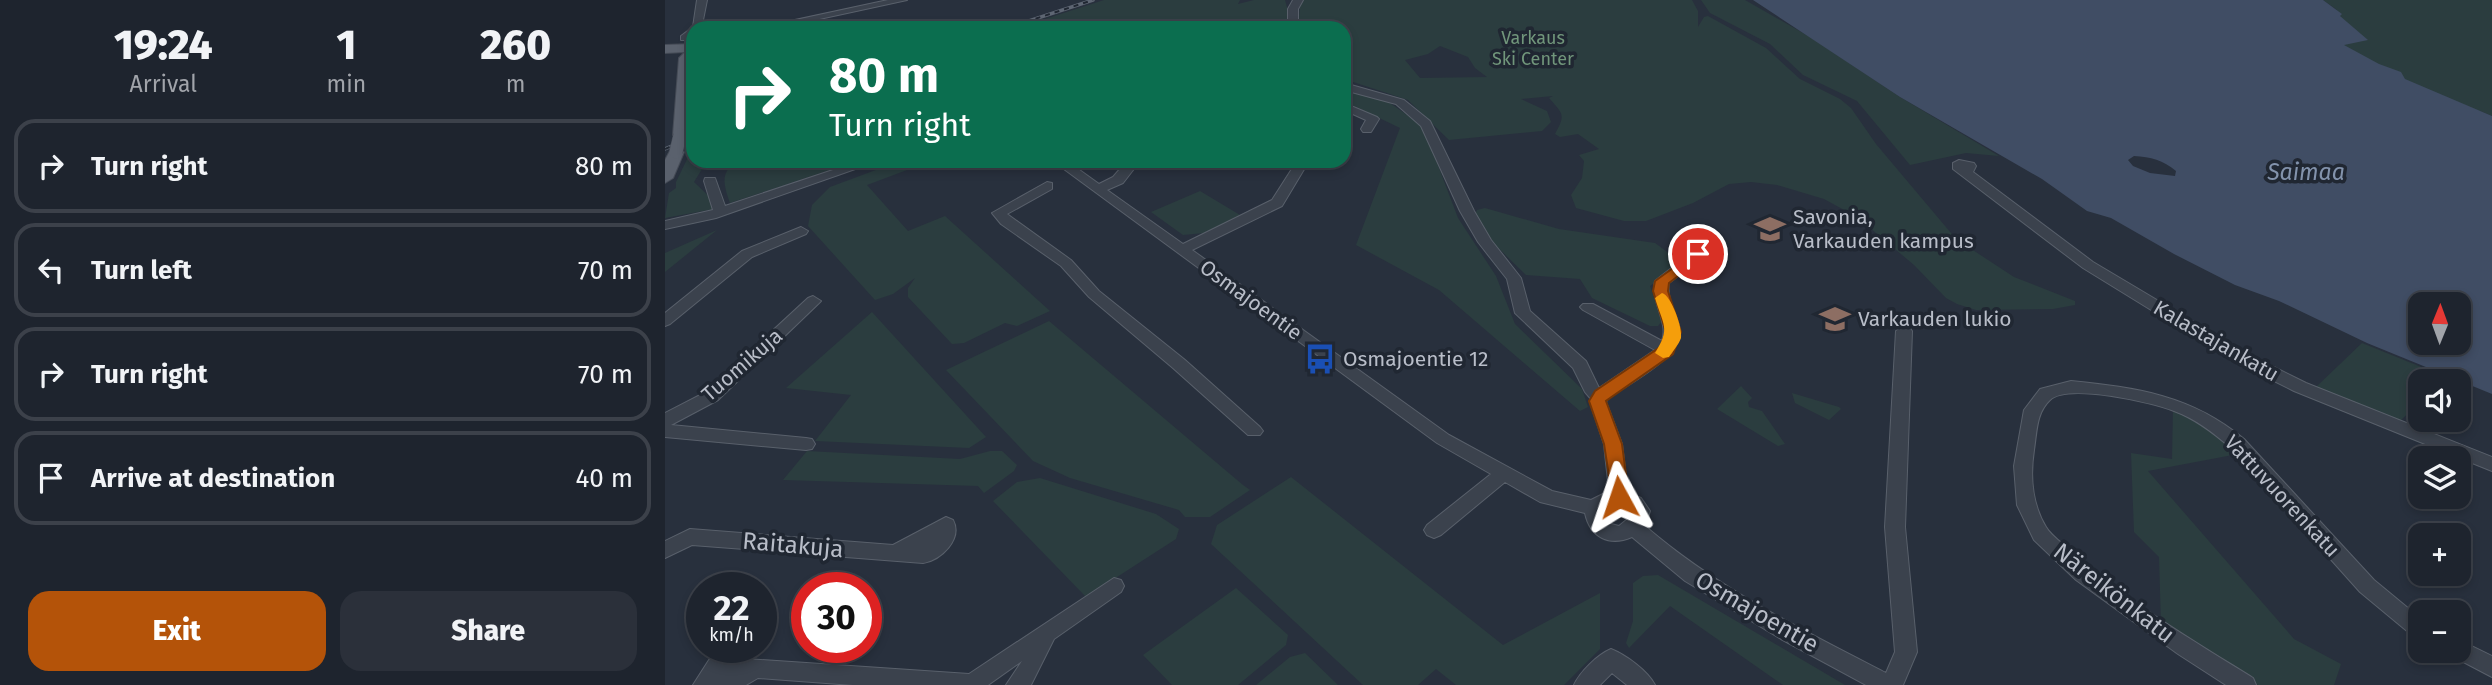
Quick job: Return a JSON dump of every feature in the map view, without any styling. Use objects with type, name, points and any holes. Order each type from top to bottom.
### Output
[{"type":"main road","points":[[665,177],[680,135],[685,41]]},
{"type":"street","points":[[693,21],[702,0]]},
{"type":"street","points":[[798,21],[902,0]]},
{"type":"street","points":[[1294,21],[1293,9],[1298,0]]},
{"type":"street","points":[[1351,88],[1400,102],[1426,124],[1479,232],[1514,278],[1523,313],[1580,365],[1593,392],[1600,397]]},
{"type":"street","points":[[1351,109],[1373,119],[1367,129]]},
{"type":"street","points":[[665,225],[720,212],[851,168]]},
{"type":"street","name":"Osmajoentie","points":[[1072,168],[1443,439],[1547,496],[1595,509]]},
{"type":"street","points":[[1098,189],[1118,180],[1128,168]]},
{"type":"street","points":[[1182,250],[1277,203],[1299,168]]},
{"type":"street","name":"Kalastajankatu","points":[[1966,173],[2088,265],[2208,339],[2278,377],[2492,464]]},
{"type":"street","points":[[711,181],[720,212]]},
{"type":"street","points":[[1047,186],[999,213],[1006,221],[1066,263],[1090,293],[1179,364],[1254,431]]},
{"type":"street","points":[[665,321],[747,254],[801,231]]},
{"type":"street","points":[[1619,497],[1617,464],[1599,408],[1600,397],[1667,350],[1674,332],[1660,291],[1663,281],[1698,254]]},
{"type":"street","name":"Tuomikuja","points":[[665,421],[712,396],[813,301]]},
{"type":"street","points":[[1588,307],[1667,350]]},
{"type":"street","points":[[1890,685],[1906,652],[1895,527],[1904,331]]},
{"type":"street","name":"Näreikönkatu","points":[[2085,387],[2071,387],[2046,393],[2032,410],[2023,466],[2023,489],[2032,521],[2058,553],[2083,574],[2185,647],[2245,685]]},
{"type":"street","name":"Vattuvuorenkatu","points":[[2085,387],[2159,399],[2217,426],[2238,444],[2367,586],[2408,620]]},
{"type":"street","name":"Tuomikuja","points":[[665,431],[806,444]]},
{"type":"street","points":[[1434,530],[1504,473]]},
{"type":"street","points":[[1619,497],[1633,502],[1640,512],[1639,524],[1621,534],[1606,531],[1595,521],[1595,509],[1605,499],[1619,497]]},
{"type":"street","name":"Osmajoentie","points":[[1634,528],[1694,577],[1890,685]]},
{"type":"street","name":"Raitakuja","points":[[665,537],[895,553]]},
{"type":"street","points":[[665,550],[690,537]]},
{"type":"street","points":[[972,684],[1114,586]]},
{"type":"street","points":[[1017,685],[1027,674],[1046,634]]},
{"type":"street","points":[[2471,656],[2492,667]]},
{"type":"street","points":[[1585,685],[1611,659],[1644,685]]},
{"type":"street","points":[[704,685],[717,667],[995,685]]},
{"type":"street","points":[[726,685],[755,668]]},
{"type":"green space","points":[[1104,0],[1240,0],[1238,4],[1254,0],[1285,0],[1290,18],[1281,21],[1039,21]]},
{"type":"green space","name":"Varkaus Ski Center","points":[[1304,0],[1692,0],[1698,11],[1698,27],[1704,17],[1708,16],[1766,48],[1800,79],[1840,99],[1851,108],[1876,144],[1956,239],[2014,277],[2075,301],[2075,305],[2053,309],[1976,310],[1957,304],[1946,298],[1914,265],[1857,217],[1824,199],[1777,185],[1751,182],[1729,184],[1693,203],[1646,221],[1624,221],[1576,208],[1571,195],[1582,178],[1584,161],[1579,155],[1599,149],[1578,134],[1560,137],[1555,134],[1562,118],[1560,111],[1549,98],[1553,96],[1521,99],[1547,111],[1551,122],[1542,131],[1449,140],[1408,100],[1351,81],[1351,21],[1299,21],[1300,4]],"holes":[[[1440,46],[1468,57],[1475,68],[1487,77],[1420,78],[1405,60],[1428,54]]]},
{"type":"green space","points":[[1701,0],[1745,0],[1810,37],[1900,97],[1999,156],[1966,153],[1910,165],[1857,101],[1803,75],[1770,44],[1710,13]]},
{"type":"green space","points":[[2323,0],[2492,0],[2492,116],[2480,111],[2459,110],[2321,37],[2337,10]]},
{"type":"green space","points":[[1351,92],[1387,101],[1423,126],[1458,218],[1496,276],[1515,324],[1582,389],[1588,407],[1580,411],[1439,290],[1356,245],[1400,128],[1351,104]]},
{"type":"green space","points":[[686,161],[686,168],[704,168],[694,182],[717,204],[714,209],[665,218],[669,193],[676,188],[676,182]]},
{"type":"green space","points":[[729,168],[836,168],[730,203],[725,183]]},
{"type":"green space","points":[[881,168],[912,168],[867,185],[908,231],[945,216],[1050,311],[1017,326],[1005,323],[964,343],[952,344],[908,297],[908,288],[915,278],[893,294],[875,300],[808,226],[812,205],[830,187]]},
{"type":"green space","points":[[1200,191],[1240,215],[1204,233],[1183,235],[1151,212]]},
{"type":"green space","points":[[1485,208],[1559,229],[1655,243],[1677,259],[1677,265],[1650,286],[1662,321],[1658,326],[1650,326],[1592,298],[1580,279],[1526,275],[1488,238],[1475,215],[1477,210]]},
{"type":"green space","points":[[717,230],[665,272],[665,253]]},
{"type":"green space","points":[[872,312],[986,437],[969,448],[815,441],[851,395],[786,388]]},
{"type":"green space","points":[[1049,321],[1250,490],[1210,517],[1185,517],[1179,510],[1070,478],[1033,461],[946,370]]},
{"type":"green space","points":[[2362,343],[2426,369],[2408,369],[2408,413],[2399,422],[2315,388]]},
{"type":"green space","points":[[1741,386],[1752,398],[1748,402],[1749,407],[1762,411],[1785,444],[1778,446],[1717,409]]},
{"type":"green space","points":[[1792,393],[1841,409],[1829,420],[1795,403]]},
{"type":"green space","points":[[2173,408],[2205,423],[2238,454],[2148,471],[2294,639],[2341,664],[2334,685],[2258,685],[2161,624],[2159,557],[2134,532],[2131,453],[2172,459]]},
{"type":"green space","points":[[807,451],[960,459],[990,451],[1002,451],[1017,465],[1014,471],[984,493],[978,486],[783,480]]},
{"type":"green space","points":[[1291,477],[1503,645],[1600,593],[1600,649],[1564,685],[1456,685],[1436,669],[1418,685],[1363,685],[1211,544],[1217,525]]},
{"type":"green space","points":[[1040,478],[1156,514],[1179,529],[1176,539],[1086,597],[993,501],[1017,482]]},
{"type":"green space","points":[[1658,575],[1845,685],[1783,685],[1670,606],[1629,648],[1626,643],[1633,621],[1633,583],[1643,576]]},
{"type":"green space","points":[[1236,588],[1288,635],[1286,645],[1238,685],[1172,685],[1143,655]]},
{"type":"green space","points":[[1305,653],[1338,685],[1256,685],[1290,657]]},
{"type":"water","name":"Saimaa","points":[[1753,0],[2323,0],[2342,14],[2340,16],[2368,40],[2344,45],[2379,64],[2401,72],[2405,79],[2492,116],[2492,394],[2471,385],[2471,369],[2431,369],[2367,343],[2279,301],[2235,285],[2111,218],[2087,211],[2042,179],[1900,97]],"holes":[[[2134,156],[2151,158],[2171,167],[2176,171],[2175,176],[2150,173],[2133,166],[2128,160]]]},
{"type":"railway","points":[[1028,21],[1093,0]]},
{"type":"railway","points":[[665,149],[686,140]]},
{"type":"slow traffic","points":[[1662,298],[1674,332],[1673,340],[1663,353]]},
{"type":"place","name":"Savonia, Varkauden kampus","points":[[1770,229]]},
{"type":"place","name":"Varkauden lukio","points":[[1835,319]]},
{"type":"place","name":"Osmajoentie 12","points":[[1320,359]]},
{"type":"route","points":[[1619,497],[1619,478],[1613,444],[1598,401],[1601,395],[1667,350],[1674,332],[1660,291],[1663,281],[1698,254]]}]
